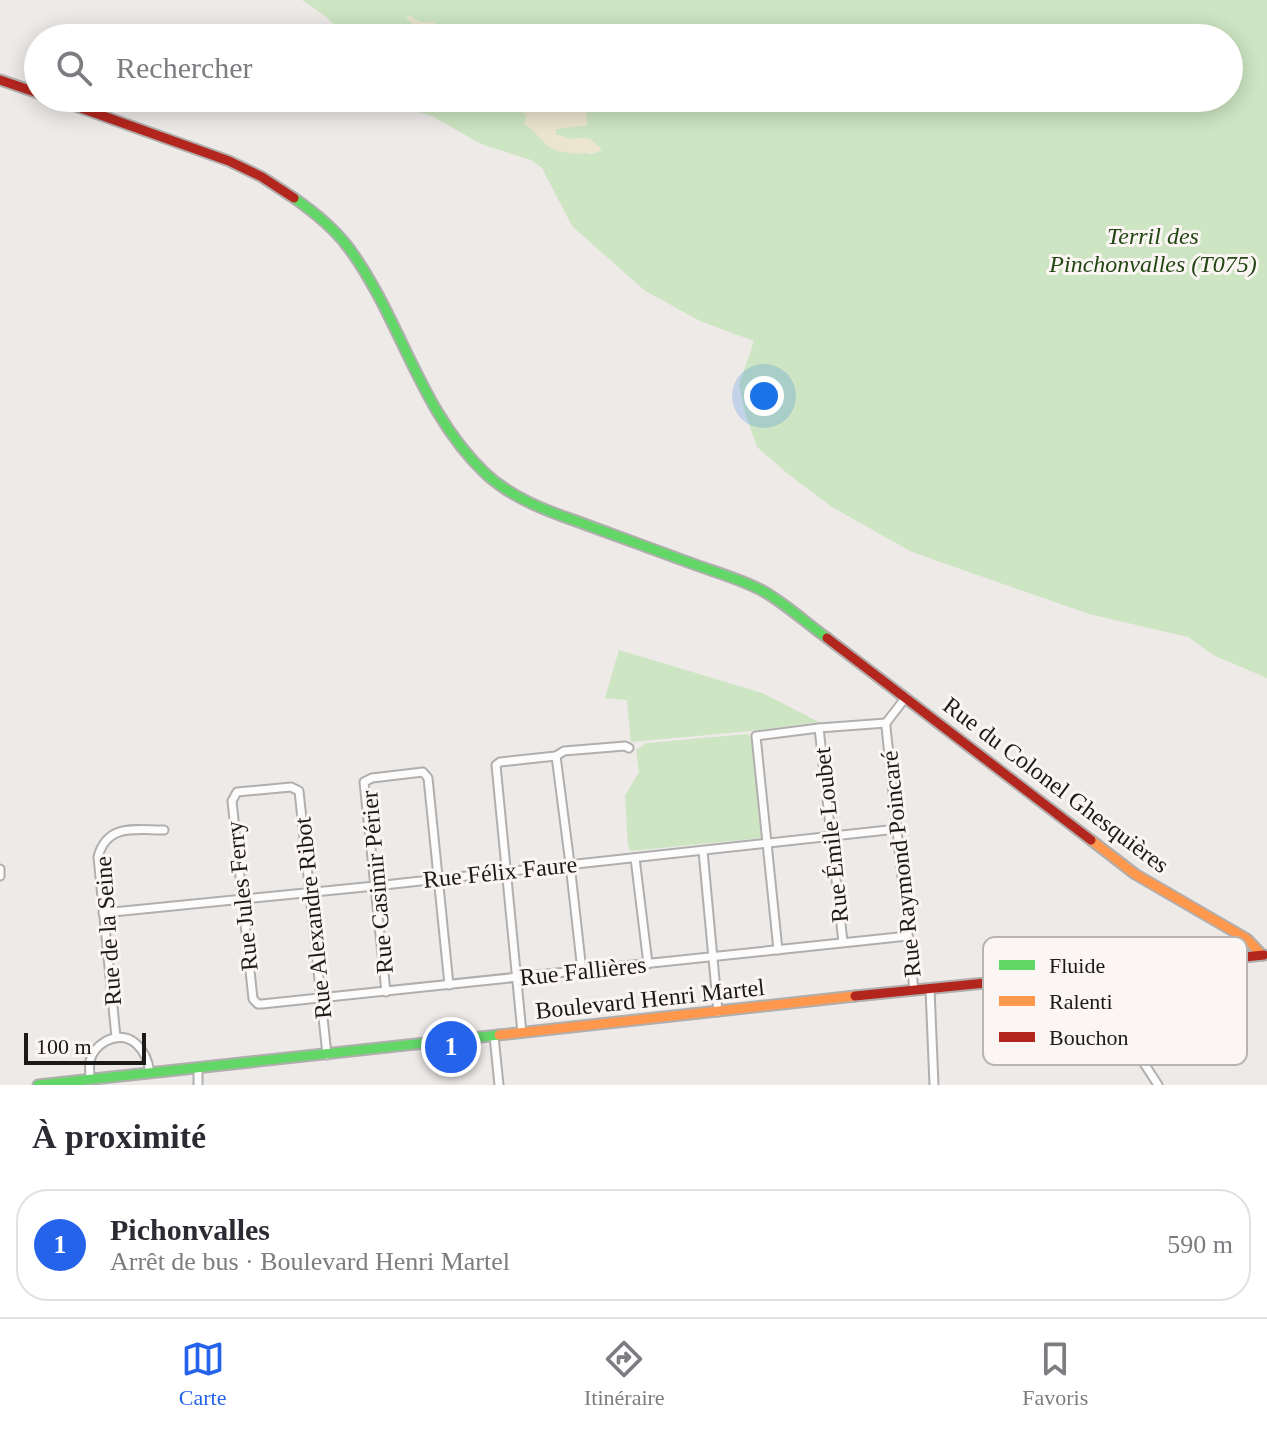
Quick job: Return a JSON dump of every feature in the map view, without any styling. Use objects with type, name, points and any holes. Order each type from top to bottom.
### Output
[{"type":"main road","points":[[0,80],[24,88]]},
{"type":"main road","name":"Rue du Colonel Ghesquières","points":[[92,112],[229,161],[270,182],[323,221],[345,244],[363,270],[451,436],[502,487],[543,509],[763,591],[1135,874],[1244,937]]},
{"type":"main road","name":"Rue du Colonel Ghesquières","points":[[1247,939],[1264,955]]},
{"type":"main road","name":"Boulevard Henri Martel","points":[[38,1085],[983,984]]},
{"type":"street","name":"Rue Raymond Poincaré","points":[[906,697],[886,723],[914,990]]},
{"type":"street","points":[[778,950],[756,736],[886,723]]},
{"type":"street","name":"Rue Émile Loubet","points":[[819,728],[843,942]]},
{"type":"street","points":[[522,1033],[496,765],[556,756],[564,751],[629,748]]},
{"type":"street","points":[[556,756],[582,971]]},
{"type":"street","name":"Rue Casimir Périer","points":[[386,992],[364,782],[372,778],[423,772],[428,778],[438,878]]},
{"type":"street","name":"Rue Alexandre Ribot","points":[[291,787],[299,791],[327,1055]]},
{"type":"street","name":"Rue Jules Ferry","points":[[258,1004],[253,999],[232,801],[237,792],[291,787]]},
{"type":"street","name":"Rue Félix Faure","points":[[103,913],[897,829]]},
{"type":"street","name":"Rue de la Seine","points":[[116,1037],[98,857],[101,846],[117,831],[164,830]]},
{"type":"street","points":[[703,851],[718,1012]]},
{"type":"street","points":[[635,858],[648,964]]},
{"type":"street","points":[[0,869],[0,876]]},
{"type":"street","points":[[438,878],[449,985]]},
{"type":"street","name":"Rue Fallières","points":[[258,1004],[908,936]]},
{"type":"street","points":[[930,989],[934,1085]]},
{"type":"street","points":[[494,1036],[499,1085]]},
{"type":"street","name":"Rue de la Seine","points":[[90,1080],[93,1052],[116,1037],[139,1045],[146,1056],[150,1073]]},
{"type":"street","points":[[1145,1065],[1158,1085]]},
{"type":"street","points":[[198,1067],[198,1085]]},
{"type":"green space","name":"Terril des Pinchonvalles (T075)","points":[[302,0],[1267,0],[1267,678],[1215,656],[1188,637],[1089,614],[912,552],[832,507],[757,447],[739,385],[754,341],[700,321],[644,290],[572,226],[542,168],[531,160],[481,144],[432,116],[418,112],[523,112],[527,116],[524,124],[536,131],[549,147],[592,154],[602,150],[589,138],[568,139],[556,134],[556,129],[587,125],[586,112],[1243,112],[1243,24],[334,24]]},
{"type":"green space","points":[[619,650],[762,693],[819,722],[631,742],[627,700],[605,698]]},
{"type":"green space","points":[[748,734],[752,739],[761,838],[631,851],[628,846],[625,796],[639,772],[636,750],[647,743]]},
{"type":"sand","points":[[407,14],[420,22],[435,24],[412,24]]},
{"type":"sand","points":[[523,112],[586,112],[587,125],[556,129],[556,134],[568,139],[589,138],[602,150],[574,154],[552,149],[524,124],[527,116]]},
{"type":"traffic: fast","points":[[294,198],[323,220],[348,247],[444,422],[486,474],[528,502],[755,587],[827,638]]},
{"type":"traffic: fast","points":[[38,1085],[499,1035]]},
{"type":"traffic: slow","points":[[1091,840],[1135,874],[1244,937]]},
{"type":"traffic: slow","points":[[1247,939],[1262,955]]},
{"type":"traffic: slow","points":[[499,1035],[855,996]]},
{"type":"traffic: jam","points":[[0,80],[24,88]]},
{"type":"traffic: jam","points":[[92,112],[229,161],[262,177],[294,198]]},
{"type":"traffic: jam","points":[[827,638],[1091,840]]},
{"type":"traffic: jam","points":[[1247,957],[1264,955]]},
{"type":"traffic: jam","points":[[855,996],[983,983]]},
{"type":"place","name":"Pichonvalles","points":[[451,1047]]}]
